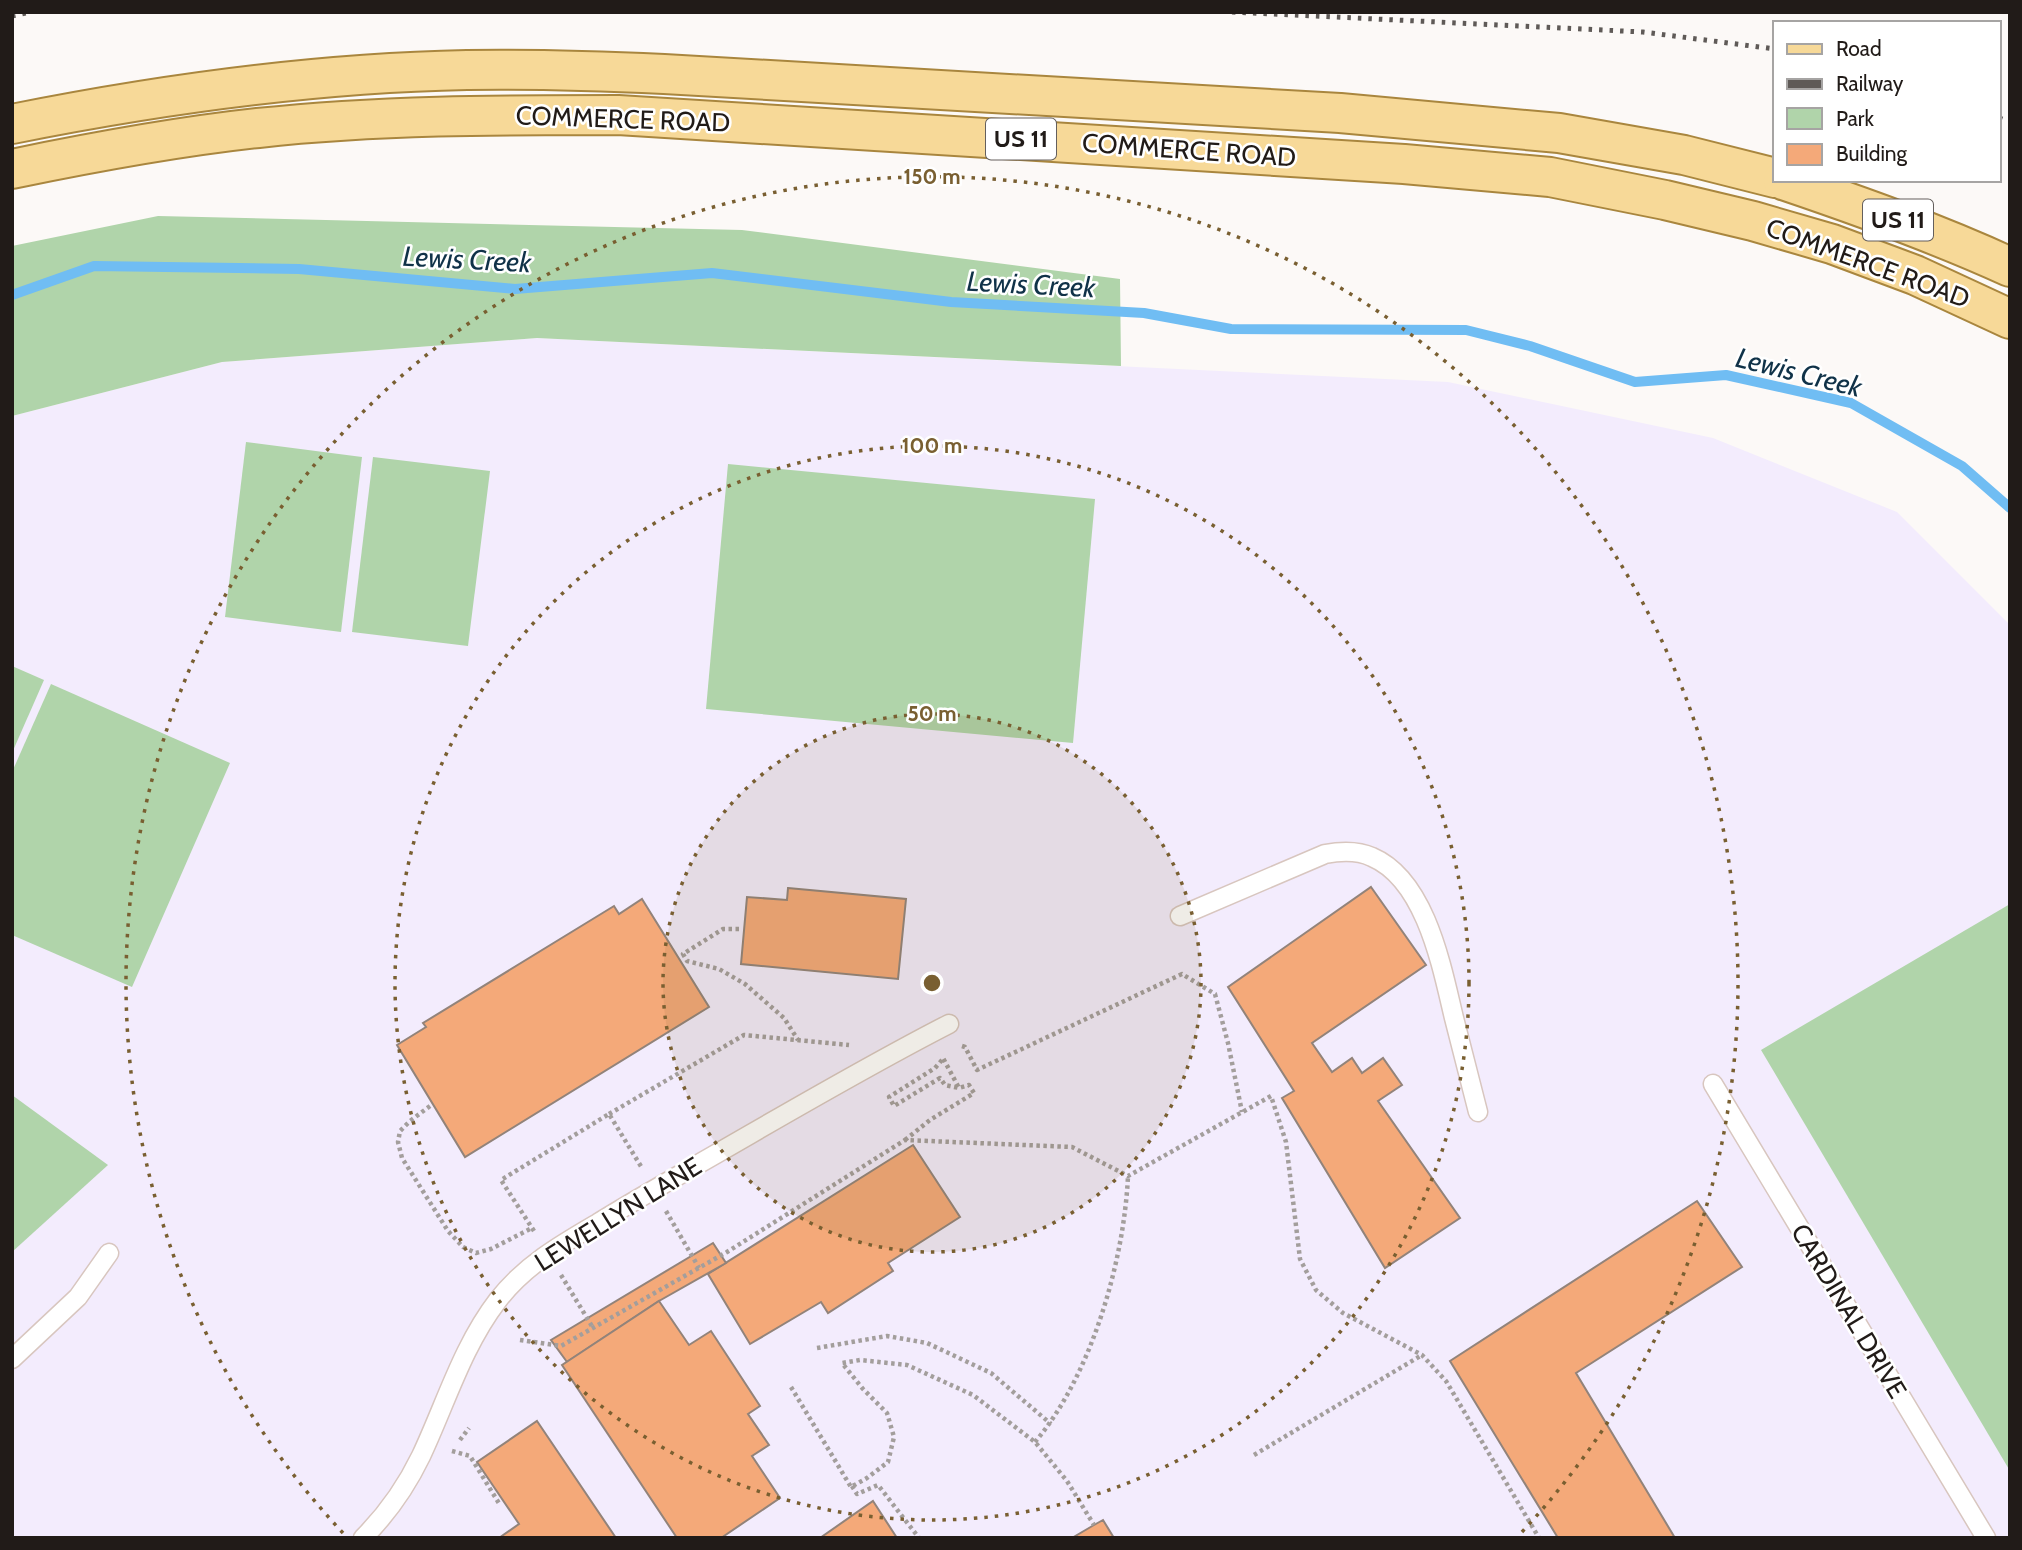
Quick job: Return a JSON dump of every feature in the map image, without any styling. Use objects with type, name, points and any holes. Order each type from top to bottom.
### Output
[{"type":"main road","name":"COMMERCE ROAD","points":[[12,124],[95,107],[209,90],[328,77],[466,70],[568,70],[1327,113],[1559,133],[1684,155],[1773,177]]},
{"type":"main road","name":"COMMERCE ROAD","points":[[12,169],[165,140],[259,128],[352,120],[449,116],[618,115],[1390,163],[1550,177],[1753,220],[1832,244],[1915,275],[2010,319]]},
{"type":"main road","name":"COMMERCE ROAD","points":[[1789,182],[1877,212],[2010,267]]},
{"type":"lane","points":[[1550,177],[1559,133]]},
{"type":"lane","points":[[1180,916],[1325,854],[1342,851],[1373,857],[1397,875],[1409,890],[1431,932],[1442,964],[1478,1112]]},
{"type":"lane","name":"LEWELLYN LANE","points":[[363,1538],[382,1519],[404,1488],[421,1456],[462,1359],[499,1298],[519,1277],[548,1253],[654,1189],[949,1024]]},
{"type":"lane","name":"CARDINAL DRIVE","points":[[1713,1084],[1986,1538]]},
{"type":"lane","points":[[12,1359],[78,1297],[108,1254]]},
{"type":"path","points":[[739,929],[723,929],[683,954],[687,961],[719,969],[745,984],[784,1018],[799,1041]]},
{"type":"path","points":[[955,1045],[965,1046],[977,1070],[1182,974],[1215,994],[1242,1112]]},
{"type":"path","points":[[539,1238],[501,1180],[609,1114],[744,1035],[862,1046]]},
{"type":"path","points":[[520,1340],[561,1346],[699,1268],[905,1140],[930,1120],[974,1093],[969,1085],[959,1088],[945,1084],[940,1078],[894,1106],[889,1097],[935,1068],[943,1058]]},
{"type":"path","points":[[947,1066],[959,1088]]},
{"type":"path","points":[[1128,1176],[1271,1096],[1286,1142],[1300,1259],[1315,1290],[1343,1312],[1422,1355],[1446,1381],[1539,1538]]},
{"type":"path","points":[[430,1106],[400,1131],[398,1142],[402,1158],[448,1231],[463,1247],[476,1253],[491,1249],[531,1228]]},
{"type":"path","points":[[609,1114],[644,1172]]},
{"type":"path","points":[[905,1140],[1072,1147],[1128,1176]]},
{"type":"path","points":[[1035,1443],[1051,1424],[1089,1353],[1111,1286],[1127,1200],[1128,1176]]},
{"type":"path","points":[[663,1206],[699,1268]]},
{"type":"path","points":[[557,1268],[593,1328]]},
{"type":"path","points":[[817,1348],[887,1336],[927,1343],[991,1373],[1051,1424]]},
{"type":"path","points":[[1254,1455],[1422,1355]]},
{"type":"path","points":[[852,1486],[888,1462],[894,1437],[887,1413],[842,1363],[860,1360],[906,1365],[973,1395],[1035,1443],[1067,1481],[1094,1525]]},
{"type":"path","points":[[791,1387],[857,1494],[878,1485],[919,1538]]},
{"type":"path","points":[[451,1451],[470,1456],[500,1505]]},
{"type":"shaded area","points":[[537,338],[1448,382],[1713,438],[1897,512],[2010,625],[2010,1538],[12,1538],[12,416],[222,362]]},
{"type":"green space","points":[[158,216],[742,230],[1120,279],[1121,366],[537,338],[222,362],[12,416],[12,246]]},
{"type":"green space","points":[[246,442],[362,457],[341,632],[225,617]]},
{"type":"green space","points":[[373,457],[490,471],[468,646],[352,632]]},
{"type":"green space","points":[[728,464],[1095,499],[1073,743],[706,709]]},
{"type":"green space","points":[[12,666],[44,680],[12,753]]},
{"type":"green space","points":[[51,684],[230,763],[132,987],[12,935],[12,772]]},
{"type":"green space","points":[[2010,904],[2010,1471],[1761,1050]]},
{"type":"green space","points":[[12,1095],[108,1165],[12,1252]]},
{"type":"building","points":[[1371,887],[1426,965],[1312,1043],[1332,1072],[1352,1058],[1362,1073],[1383,1058],[1402,1085],[1378,1101],[1460,1218],[1385,1268],[1282,1098],[1294,1091],[1228,987]]},
{"type":"building","points":[[788,888],[906,899],[898,979],[741,964],[747,897],[787,900]]},
{"type":"building","points":[[642,899],[709,1007],[465,1157],[397,1045],[426,1027],[423,1023],[614,906],[619,914]]},
{"type":"building","points":[[913,1145],[960,1217],[888,1263],[893,1271],[828,1313],[821,1302],[750,1344],[708,1274]]},
{"type":"building","points":[[1697,1201],[1742,1267],[1576,1373],[1675,1538],[1558,1538],[1450,1361]]},
{"type":"building","points":[[713,1243],[726,1263],[659,1301],[567,1362],[551,1340]]},
{"type":"building","points":[[659,1301],[689,1345],[711,1331],[760,1406],[748,1414],[769,1445],[752,1456],[780,1498],[721,1538],[677,1538],[562,1365]]},
{"type":"building","points":[[537,1421],[616,1538],[499,1538],[519,1524],[477,1462]]},
{"type":"building","points":[[873,1501],[897,1538],[820,1538]]},
{"type":"building","points":[[1103,1520],[1114,1538],[1072,1538],[1094,1525]]},
{"type":"waterway","name":"Lewis Creek","points":[[12,295],[94,266],[299,269],[515,289],[712,273],[951,302],[1144,313],[1231,329],[1466,330],[1530,346],[1635,382],[1726,375],[1851,403],[1962,466],[2010,508]]},
{"type":"railway","points":[[12,16],[31,12]]},
{"type":"railway","points":[[1232,12],[1643,32],[1773,49]]},
{"type":"railway","points":[[2001,119],[2010,122]]}]
